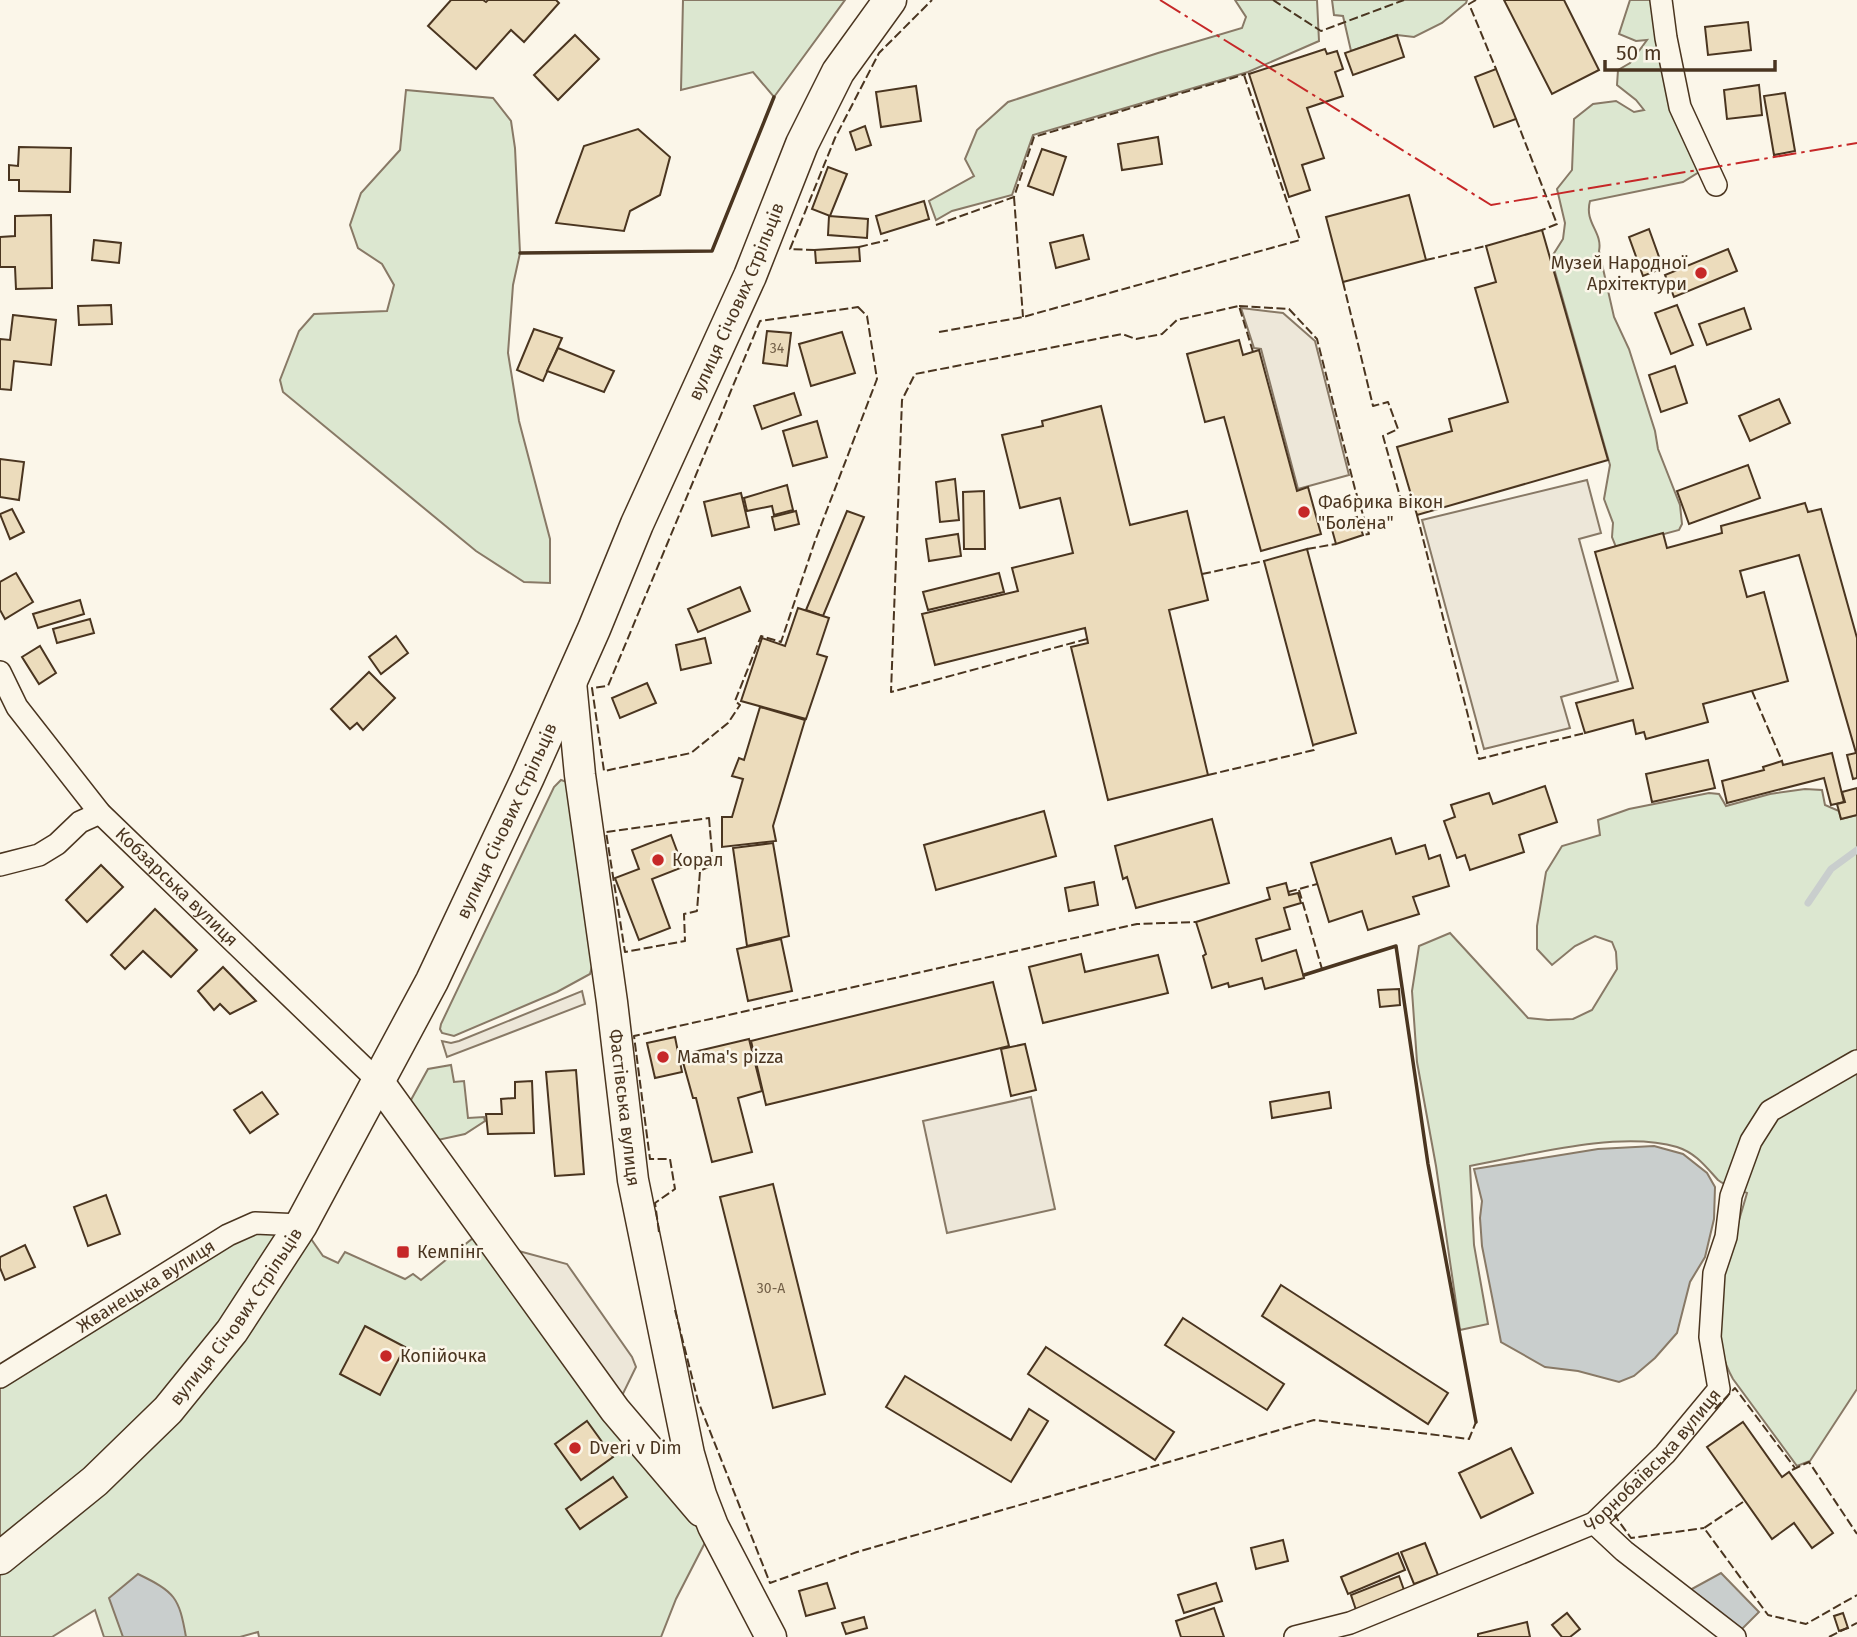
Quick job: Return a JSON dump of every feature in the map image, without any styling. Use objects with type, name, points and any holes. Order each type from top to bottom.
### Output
[{"type":"main road","name":"вулиця Січових Стрільців","points":[[0,1558],[95,1481],[168,1410],[232,1331],[301,1226],[432,981],[528,777],[637,524],[750,275],[802,144],[838,72],[890,0]]},
{"type":"main road","name":"Фастівська вулиця","points":[[571,682],[580,775],[612,1002],[633,1180],[689,1454],[713,1526],[771,1637]]},
{"type":"main road","points":[[528,777],[555,764],[573,768],[580,775]]},
{"type":"main road","name":"Фастівська вулиця","points":[[378,1081],[615,1410],[713,1526]]},
{"type":"street","points":[[1661,0],[1680,107],[1716,185]]},
{"type":"street","name":"Кобзарська вулиця","points":[[0,672],[17,707],[100,813],[378,1081]]},
{"type":"street","points":[[0,865],[39,855],[57,844],[80,822],[100,813]]},
{"type":"street","name":"Чорнобаївська вулиця","points":[[1295,1637],[1350,1623],[1594,1523],[1664,1454],[1719,1389],[1710,1337],[1714,1273],[1726,1237],[1731,1196],[1751,1142],[1770,1111],[1857,1061]]},
{"type":"street","name":"Жванецька вулиця","points":[[0,1377],[228,1235],[255,1223],[301,1226]]},
{"type":"street","points":[[1594,1523],[1624,1551],[1735,1637]]},
{"type":"green space","points":[[683,0],[845,0],[774,97],[753,72],[681,90]]},
{"type":"green space","points":[[1235,0],[1317,0],[1319,41],[1248,72],[1033,135],[1012,195],[952,211],[936,220],[929,201],[974,176],[965,159],[977,130],[1008,102],[1242,28],[1246,17]]},
{"type":"green space","points":[[1332,0],[1467,0],[1442,23],[1414,37],[1397,35],[1351,51],[1343,16],[1334,15]]},
{"type":"green space","points":[[1630,0],[1655,0],[1699,172],[1683,182],[1590,201],[1589,215],[1600,244],[1599,251],[1614,317],[1629,349],[1655,431],[1658,449],[1680,505],[1682,524],[1679,530],[1616,547],[1612,537],[1613,523],[1604,499],[1610,465],[1551,258],[1563,239],[1565,223],[1557,189],[1572,170],[1574,119],[1593,104],[1616,101],[1634,112],[1644,110],[1617,85],[1618,70],[1630,63],[1647,40],[1636,41],[1619,34]]},
{"type":"green space","points":[[406,90],[493,98],[511,121],[515,148],[520,253],[513,285],[508,353],[519,421],[550,539],[550,583],[524,582],[476,551],[283,392],[280,380],[299,331],[314,314],[387,311],[394,285],[382,264],[358,248],[350,225],[361,193],[400,150]]},
{"type":"green space","points":[[561,780],[570,783],[594,959],[590,974],[557,992],[454,1036],[442,1033],[441,1024],[554,787]]},
{"type":"green space","points":[[1805,789],[1822,790],[1825,805],[1839,811],[1841,819],[1857,815],[1857,1389],[1810,1461],[1797,1466],[1733,1379],[1723,1357],[1719,1334],[1722,1286],[1747,1193],[1721,1182],[1690,1153],[1677,1147],[1654,1142],[1602,1143],[1470,1166],[1474,1245],[1488,1324],[1460,1330],[1436,1166],[1417,1062],[1412,991],[1419,946],[1450,933],[1528,1018],[1573,1019],[1592,1010],[1617,969],[1616,952],[1612,942],[1595,936],[1575,946],[1552,965],[1537,949],[1537,926],[1546,872],[1562,846],[1600,835],[1598,820],[1629,809],[1709,793],[1719,794],[1726,806],[1770,794]]},
{"type":"green space","points":[[451,1065],[454,1082],[464,1081],[468,1118],[484,1117],[485,1121],[465,1134],[429,1142],[406,1109],[428,1069]]},
{"type":"green space","points":[[302,1226],[323,1256],[338,1263],[345,1252],[405,1279],[413,1274],[421,1280],[483,1230],[713,1527],[676,1599],[661,1637],[259,1637],[258,1632],[240,1637],[104,1637],[95,1610],[52,1637],[0,1637],[0,1379],[230,1236]]},
{"type":"shaded area","points":[[1241,308],[1283,313],[1315,341],[1349,475],[1298,489],[1261,349],[1254,348]]},
{"type":"shaded area","points":[[1587,480],[1601,533],[1579,539],[1618,681],[1561,697],[1570,728],[1484,749],[1422,520]]},
{"type":"shaded area","points":[[582,991],[585,1004],[447,1057],[442,1041],[459,1041]]},
{"type":"shaded area","points":[[1031,1097],[1055,1209],[947,1233],[923,1121]]},
{"type":"shaded area","points":[[1654,1146],[1683,1154],[1707,1173],[1715,1187],[1714,1219],[1705,1257],[1690,1282],[1677,1333],[1655,1358],[1634,1376],[1619,1382],[1578,1371],[1545,1367],[1501,1342],[1482,1246],[1482,1201],[1474,1169],[1598,1149]]},
{"type":"shaded area","points":[[515,1250],[567,1264],[632,1357],[636,1367],[615,1410]]},
{"type":"shaded area","points":[[1721,1573],[1759,1612],[1740,1631],[1690,1590]]},
{"type":"shaded area","points":[[138,1574],[168,1591],[173,1597],[181,1613],[186,1637],[123,1637],[109,1598]]},
{"type":"building","points":[[451,0],[556,0],[559,3],[524,42],[511,30],[476,69],[428,26]]},
{"type":"building","points":[[1504,0],[1564,0],[1599,70],[1552,94]]},
{"type":"building","points":[[1748,22],[1751,50],[1708,55],[1705,27]]},
{"type":"building","points":[[575,35],[599,59],[558,100],[534,75]]},
{"type":"building","points":[[1397,35],[1404,57],[1353,75],[1345,53]]},
{"type":"building","points":[[1325,49],[1327,54],[1337,51],[1343,69],[1335,72],[1343,96],[1307,108],[1324,158],[1302,165],[1310,190],[1289,197],[1249,74]]},
{"type":"building","points":[[1496,69],[1516,119],[1494,127],[1475,77]]},
{"type":"building","points":[[1759,85],[1762,115],[1727,119],[1724,90]]},
{"type":"building","points":[[916,86],[921,121],[881,127],[876,92]]},
{"type":"building","points":[[1785,93],[1795,151],[1774,155],[1764,96]]},
{"type":"building","points":[[865,126],[871,145],[856,150],[850,132]]},
{"type":"building","points":[[638,129],[670,157],[660,195],[630,211],[624,231],[556,223],[584,146]]},
{"type":"building","points":[[1158,137],[1162,164],[1122,170],[1118,144]]},
{"type":"building","points":[[19,147],[71,148],[70,192],[19,191],[19,180],[9,180],[9,165],[18,166]]},
{"type":"building","points":[[1042,149],[1066,157],[1053,195],[1028,186]]},
{"type":"building","points":[[828,167],[847,174],[830,216],[812,209]]},
{"type":"building","points":[[1409,195],[1426,260],[1343,282],[1326,217]]},
{"type":"building","points":[[924,201],[929,219],[881,234],[876,216]]},
{"type":"building","points":[[51,215],[52,288],[16,289],[15,267],[0,267],[0,237],[15,236],[15,216]]},
{"type":"building","points":[[829,216],[868,219],[867,238],[828,235]]},
{"type":"building","points":[[1649,229],[1663,268],[1643,276],[1629,237]]},
{"type":"building","points":[[1542,230],[1608,460],[1417,515],[1397,447],[1452,431],[1449,419],[1508,402],[1475,288],[1496,282],[1486,246]]},
{"type":"building","points":[[1083,235],[1089,259],[1056,268],[1050,243]]},
{"type":"building","points":[[94,240],[121,243],[119,263],[92,260]]},
{"type":"building","points":[[859,247],[860,261],[816,263],[815,250]]},
{"type":"building","name":"Музей Народної Архітектури","points":[[1728,249],[1737,271],[1674,297],[1665,275]]},
{"type":"building","points":[[111,305],[112,324],[79,325],[78,306]]},
{"type":"building","points":[[1677,305],[1693,345],[1671,354],[1655,313]]},
{"type":"building","points":[[1744,308],[1751,329],[1707,345],[1699,324]]},
{"type":"building","points":[[13,315],[56,320],[51,365],[14,361],[11,390],[0,389],[0,339],[10,340]]},
{"type":"building","points":[[534,329],[562,338],[543,381],[517,370]]},
{"type":"building","points":[[767,331],[791,333],[787,366],[763,363]]},
{"type":"building","points":[[842,332],[855,373],[811,386],[799,344]]},
{"type":"building","points":[[1239,340],[1243,355],[1259,350],[1297,491],[1308,487],[1321,534],[1261,551],[1224,417],[1205,422],[1187,354]]},
{"type":"building","points":[[558,348],[614,371],[604,392],[547,371]]},
{"type":"building","points":[[1675,366],[1687,403],[1661,412],[1649,375]]},
{"type":"building","points":[[794,393],[801,415],[762,429],[754,406]]},
{"type":"building","points":[[1779,399],[1790,423],[1750,441],[1739,416]]},
{"type":"building","points":[[1101,406],[1130,525],[1187,511],[1208,600],[1169,610],[1208,775],[1108,800],[1071,647],[1088,643],[1085,628],[935,665],[922,614],[1018,591],[1012,568],[1073,553],[1060,498],[1020,508],[1002,435],[1043,426],[1042,421]]},
{"type":"building","points":[[817,421],[827,457],[793,466],[783,431]]},
{"type":"building","points":[[0,459],[24,462],[19,500],[0,497]]},
{"type":"building","points":[[1748,465],[1760,498],[1689,524],[1677,491]]},
{"type":"building","points":[[955,479],[959,520],[940,522],[936,482]]},
{"type":"building","points":[[787,485],[793,510],[774,515],[772,506],[747,511],[744,498]]},
{"type":"building","points":[[984,491],[985,549],[964,549],[963,492]]},
{"type":"building","points":[[741,493],[749,527],[712,536],[704,502]]},
{"type":"building","points":[[1805,503],[1808,512],[1821,509],[1857,638],[1857,778],[1853,779],[1847,755],[1856,753],[1799,555],[1740,571],[1747,597],[1764,592],[1788,681],[1703,704],[1708,722],[1646,739],[1644,732],[1636,734],[1633,720],[1585,733],[1576,703],[1633,688],[1595,552],[1663,533],[1667,548],[1722,533],[1721,526]]},
{"type":"building","points":[[12,509],[24,532],[10,539],[0,514]]},
{"type":"building","points":[[796,511],[799,524],[775,530],[772,517]]},
{"type":"building","points":[[847,511],[864,517],[823,616],[806,610]]},
{"type":"building","points":[[1357,517],[1363,535],[1336,544],[1331,526]]},
{"type":"building","points":[[958,534],[961,556],[929,561],[926,539]]},
{"type":"building","points":[[1307,549],[1356,733],[1313,745],[1264,561]]},
{"type":"building","points":[[16,573],[33,602],[5,619],[0,610],[0,582]]},
{"type":"building","points":[[999,573],[1004,592],[928,610],[923,592]]},
{"type":"building","points":[[740,587],[750,611],[698,632],[688,609]]},
{"type":"building","points":[[80,600],[84,614],[38,628],[33,614]]},
{"type":"building","points":[[798,608],[829,618],[817,654],[827,657],[806,719],[741,701],[762,638],[785,646]]},
{"type":"building","points":[[90,619],[94,633],[57,643],[53,629]]},
{"type":"building","points":[[396,636],[408,653],[381,674],[369,657]]},
{"type":"building","points":[[705,638],[711,663],[681,670],[676,645]]},
{"type":"building","points":[[40,646],[56,673],[39,684],[22,657]]},
{"type":"building","points":[[369,672],[395,698],[363,730],[357,723],[350,729],[331,709]]},
{"type":"building","points":[[647,683],[656,703],[620,718],[612,698]]},
{"type":"building","points":[[760,707],[805,720],[773,826],[776,841],[722,847],[722,817],[732,817],[743,779],[732,776],[739,758],[744,760]]},
{"type":"building","points":[[1832,753],[1844,802],[1831,805],[1824,778],[1727,803],[1722,781],[1764,770],[1763,767],[1782,761],[1783,765]]},
{"type":"building","points":[[1708,760],[1715,788],[1652,802],[1646,774]]},
{"type":"building","points":[[1545,786],[1557,822],[1519,835],[1524,852],[1470,870],[1465,855],[1457,858],[1444,821],[1455,817],[1451,805],[1489,793],[1493,804]]},
{"type":"building","points":[[1857,788],[1857,815],[1841,819],[1837,804],[1845,802],[1842,792]]},
{"type":"building","points":[[1044,811],[1056,856],[936,890],[924,845]]},
{"type":"building","points":[[1212,819],[1229,883],[1136,908],[1127,877],[1123,879],[1115,846]]},
{"type":"building","points":[[671,835],[683,867],[652,879],[670,928],[639,940],[615,878],[639,869],[632,850]]},
{"type":"building","points":[[1391,838],[1396,854],[1425,845],[1429,859],[1440,855],[1449,886],[1413,897],[1419,914],[1368,930],[1362,911],[1329,922],[1311,863]]},
{"type":"building","points":[[773,843],[789,936],[747,946],[733,848]]},
{"type":"building","points":[[101,865],[123,887],[87,922],[66,900]]},
{"type":"building","points":[[1094,882],[1098,905],[1069,911],[1065,888]]},
{"type":"building","points":[[1286,883],[1289,895],[1298,893],[1301,903],[1284,908],[1290,929],[1256,939],[1262,961],[1296,950],[1304,978],[1265,989],[1262,978],[1229,987],[1228,983],[1212,988],[1203,956],[1206,954],[1196,922],[1270,899],[1267,888]]},
{"type":"building","points":[[155,909],[197,950],[171,977],[143,951],[125,969],[111,955]]},
{"type":"building","points":[[781,939],[792,991],[748,1001],[737,949]]},
{"type":"building","points":[[1081,954],[1085,972],[1158,955],[1168,993],[1043,1023],[1029,967]]},
{"type":"building","points":[[223,967],[256,1001],[230,1014],[220,1004],[214,1010],[198,991]]},
{"type":"building","points":[[993,982],[1009,1046],[766,1105],[751,1041]]},
{"type":"building","points":[[1399,989],[1400,1005],[1380,1007],[1378,990]]},
{"type":"building","points":[[675,1037],[682,1072],[655,1078],[647,1043]]},
{"type":"building","points":[[749,1039],[762,1091],[738,1098],[752,1152],[712,1162],[696,1098],[693,1098],[681,1055]]},
{"type":"building","points":[[1025,1044],[1036,1090],[1011,1096],[1001,1049]]},
{"type":"building","points":[[576,1070],[584,1174],[555,1176],[546,1072]]},
{"type":"building","points":[[532,1081],[534,1133],[488,1134],[486,1114],[502,1114],[501,1099],[515,1098],[515,1082]]},
{"type":"building","points":[[262,1092],[278,1114],[250,1133],[234,1110]]},
{"type":"building","points":[[1329,1092],[1331,1108],[1272,1118],[1270,1102]]},
{"type":"building","points":[[773,1184],[825,1394],[773,1408],[720,1197]]},
{"type":"building","points":[[106,1195],[120,1234],[88,1246],[74,1207]]},
{"type":"building","points":[[25,1245],[35,1267],[5,1280],[0,1268],[0,1257]]},
{"type":"building","points":[[1281,1285],[1448,1393],[1428,1424],[1262,1316]]},
{"type":"building","points":[[1183,1318],[1284,1384],[1267,1410],[1165,1345]]},
{"type":"building","points":[[365,1326],[405,1347],[380,1395],[340,1374]]},
{"type":"building","points":[[1046,1347],[1174,1432],[1155,1460],[1028,1374]]},
{"type":"building","points":[[905,1376],[1011,1440],[1029,1409],[1048,1421],[1011,1482],[886,1407]]},
{"type":"building","points":[[587,1421],[613,1457],[581,1480],[555,1444]]},
{"type":"building","points":[[1743,1422],[1782,1477],[1789,1472],[1833,1533],[1812,1548],[1794,1523],[1772,1539],[1707,1447]]},
{"type":"building","points":[[1511,1448],[1533,1493],[1481,1518],[1459,1473]]},
{"type":"building","points":[[613,1477],[627,1497],[580,1529],[566,1509]]},
{"type":"building","points":[[1283,1540],[1288,1561],[1256,1569],[1251,1548]]},
{"type":"building","points":[[1425,1543],[1438,1575],[1414,1584],[1401,1552]]},
{"type":"building","points":[[1398,1553],[1405,1570],[1348,1594],[1341,1577]]},
{"type":"building","points":[[1399,1576],[1404,1590],[1356,1610],[1351,1595]]},
{"type":"building","points":[[827,1583],[835,1608],[806,1616],[799,1591]]},
{"type":"building","points":[[1216,1583],[1222,1601],[1184,1613],[1178,1595]]},
{"type":"building","points":[[1214,1608],[1224,1637],[1181,1637],[1176,1621]]},
{"type":"building","points":[[1567,1613],[1580,1629],[1570,1637],[1562,1637],[1552,1625]]},
{"type":"building","points":[[1843,1613],[1848,1628],[1839,1631],[1834,1616]]},
{"type":"building","points":[[864,1617],[867,1628],[846,1634],[842,1623]]},
{"type":"building","points":[[1527,1622],[1530,1637],[1478,1637],[1478,1634]]},
{"type":"waterway","points":[[1808,903],[1831,869],[1857,850]]},
{"type":"fence","points":[[815,250],[790,249],[835,138],[879,53],[932,0]]},
{"type":"fence","points":[[1273,0],[1321,31],[1404,0]]},
{"type":"fence","points":[[1476,0],[1469,4],[1496,69]]},
{"type":"fence","points":[[936,225],[1014,197],[1034,137],[1246,74]]},
{"type":"fence","points":[[939,332],[1023,317],[1300,240],[1244,75]]},
{"type":"fence","points":[[1516,119],[1557,224],[1542,230]]},
{"type":"fence","points":[[1014,197],[1023,317]]},
{"type":"fence","points":[[859,247],[888,240]]},
{"type":"fence","points":[[1426,260],[1486,246]]},
{"type":"fence","points":[[1343,282],[1373,406],[1388,402],[1398,429],[1383,436],[1401,500],[1411,496]]},
{"type":"fence","points":[[1239,306],[1289,309],[1317,339],[1369,534],[1363,535]]},
{"type":"fence","points":[[1087,639],[891,692],[902,400],[915,374],[1122,334],[1136,339],[1162,334],[1177,320],[1239,306],[1253,352]]},
{"type":"fence","points":[[858,307],[867,316],[877,379],[815,541],[781,642],[761,636],[735,701],[740,705],[728,723],[691,753],[604,771],[592,688],[608,686],[760,321],[858,307]]},
{"type":"fence","points":[[1417,515],[1479,759],[1585,733]]},
{"type":"fence","points":[[1307,549],[1336,544]]},
{"type":"fence","points":[[1202,574],[1264,561]]},
{"type":"fence","points":[[1752,691],[1782,761]]},
{"type":"fence","points":[[1208,775],[1314,750],[1313,745]]},
{"type":"fence","points":[[709,818],[713,865],[700,871],[697,911],[684,914],[685,941],[625,952],[606,832],[709,818]]},
{"type":"fence","points":[[1288,892],[1317,884]]},
{"type":"fence","points":[[1299,890],[1322,969]]},
{"type":"fence","points":[[659,1232],[655,1203],[675,1189],[670,1159],[650,1159],[634,1036],[1137,924],[1196,922]]},
{"type":"fence","points":[[675,1310],[698,1401],[770,1583],[857,1552],[1314,1420],[1469,1439],[1476,1422]]},
{"type":"fence","points":[[1715,1409],[1735,1388],[1795,1468]]},
{"type":"fence","points":[[1792,1470],[1809,1462],[1857,1534]]},
{"type":"fence","points":[[1743,1502],[1704,1528],[1768,1615],[1806,1624],[1857,1595]]},
{"type":"fence","points":[[1617,1514],[1615,1516],[1631,1538],[1704,1528]]},
{"type":"fence","points":[[1829,1637],[1857,1623]]},
{"type":"wall","points":[[520,253],[712,251],[774,97]]},
{"type":"wall","points":[[1304,975],[1396,946],[1428,1164],[1476,1422]]},
{"type":"power","points":[[1160,0],[1491,205],[1857,143]]},
{"type":"place","name":"Музей Народної Архітектури","points":[[1701,273]]},
{"type":"place","name":"Фабрика вікон \"Болена\"","points":[[1304,512]]},
{"type":"place","name":"Корал","points":[[658,860]]},
{"type":"place","name":"Mama's pizza","points":[[663,1057]]},
{"type":"place","name":"Кемпінг","points":[[403,1252]]},
{"type":"place","name":"Копійочка","points":[[386,1356]]},
{"type":"place","name":"Dveri v Dim","points":[[575,1448]]}]
